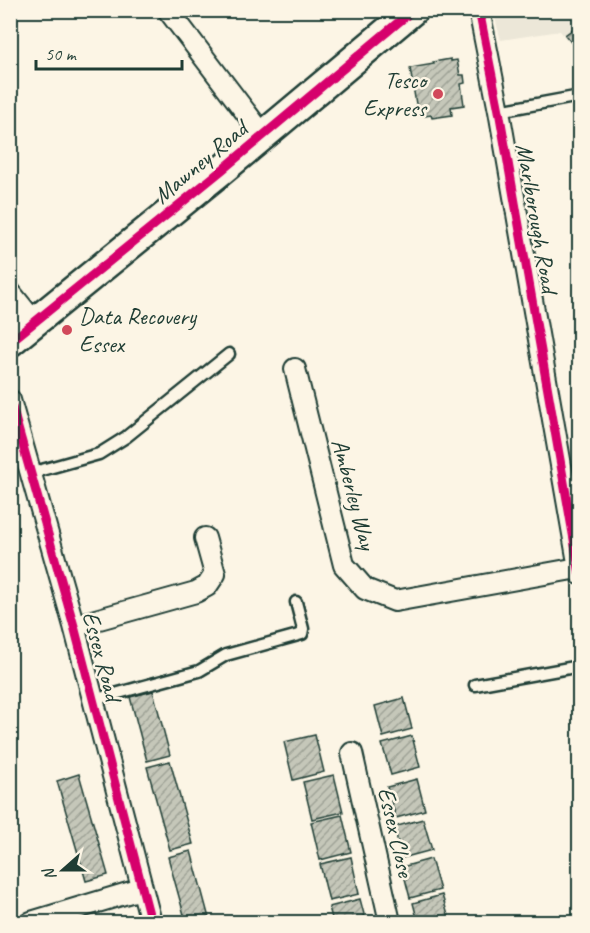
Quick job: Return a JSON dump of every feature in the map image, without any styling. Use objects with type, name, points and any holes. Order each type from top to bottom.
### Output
[{"type":"street","points":[[168,10],[263,135]]},
{"type":"street","name":"Mawney Road","points":[[10,342],[413,10]]},
{"type":"street","name":"Marlborough Road","points":[[479,10],[571,475],[579,571]]},
{"type":"street","points":[[10,292],[34,322]]},
{"type":"street","name":"Amberley Way","points":[[295,369],[344,565],[365,588],[395,601],[579,571]]},
{"type":"street","name":"Essex Road","points":[[10,400],[74,626],[151,922]]},
{"type":"street","points":[[74,626],[196,592],[207,586],[215,574],[205,538]]},
{"type":"street","name":"Essex Close","points":[[352,753],[390,922]]},
{"type":"street","points":[[31,922],[141,889]]},
{"type":"lane","points":[[499,111],[579,96]]},
{"type":"lane","points":[[31,473],[99,454],[109,449],[229,354]]},
{"type":"lane","points":[[93,700],[199,671],[226,655],[302,634],[303,629],[296,602]]},
{"type":"lane","points":[[475,685],[579,666]]},
{"type":"shaded area","points":[[493,11],[579,11],[579,54],[560,31],[501,40]]},
{"type":"building","points":[[580,24],[580,53],[565,35]]},
{"type":"building","name":"Tesco Express","points":[[451,59],[451,61],[457,60],[460,75],[464,75],[465,83],[461,84],[464,105],[451,107],[452,115],[432,118],[431,115],[425,116],[424,109],[417,110],[410,68]]},
{"type":"building","points":[[575,403],[580,403],[580,432]]},
{"type":"building","points":[[153,691],[170,755],[147,761],[130,697]]},
{"type":"building","points":[[404,698],[412,729],[383,737],[375,706]]},
{"type":"building","points":[[315,735],[324,772],[293,780],[284,742]]},
{"type":"building","points":[[412,736],[420,767],[391,775],[382,744]]},
{"type":"building","points":[[170,761],[193,844],[170,850],[147,767]]},
{"type":"building","points":[[79,774],[108,875],[86,881],[57,781]]},
{"type":"building","points":[[334,775],[343,812],[312,819],[303,782]]},
{"type":"building","points":[[417,779],[425,810],[396,818],[387,787]]},
{"type":"building","points":[[342,815],[351,852],[320,860],[311,822]]},
{"type":"building","points":[[423,819],[432,850],[402,858],[394,827]]},
{"type":"building","points":[[191,851],[210,922],[186,922],[168,857]]},
{"type":"building","points":[[351,857],[359,894],[329,901],[320,864]]},
{"type":"building","points":[[431,859],[440,890],[410,898],[402,867]]},
{"type":"building","points":[[442,895],[450,922],[418,922],[413,903]]},
{"type":"building","points":[[360,899],[366,922],[333,922],[329,907]]},
{"type":"cycle path","points":[[10,342],[222,170],[413,10]]},
{"type":"cycle path","points":[[479,10],[499,111],[580,574]]},
{"type":"cycle path","points":[[10,400],[74,626],[151,922]]},
{"type":"place","name":"Tesco Express","points":[[438,94]]},
{"type":"place","name":"Data Recovery Essex","points":[[67,330]]}]
